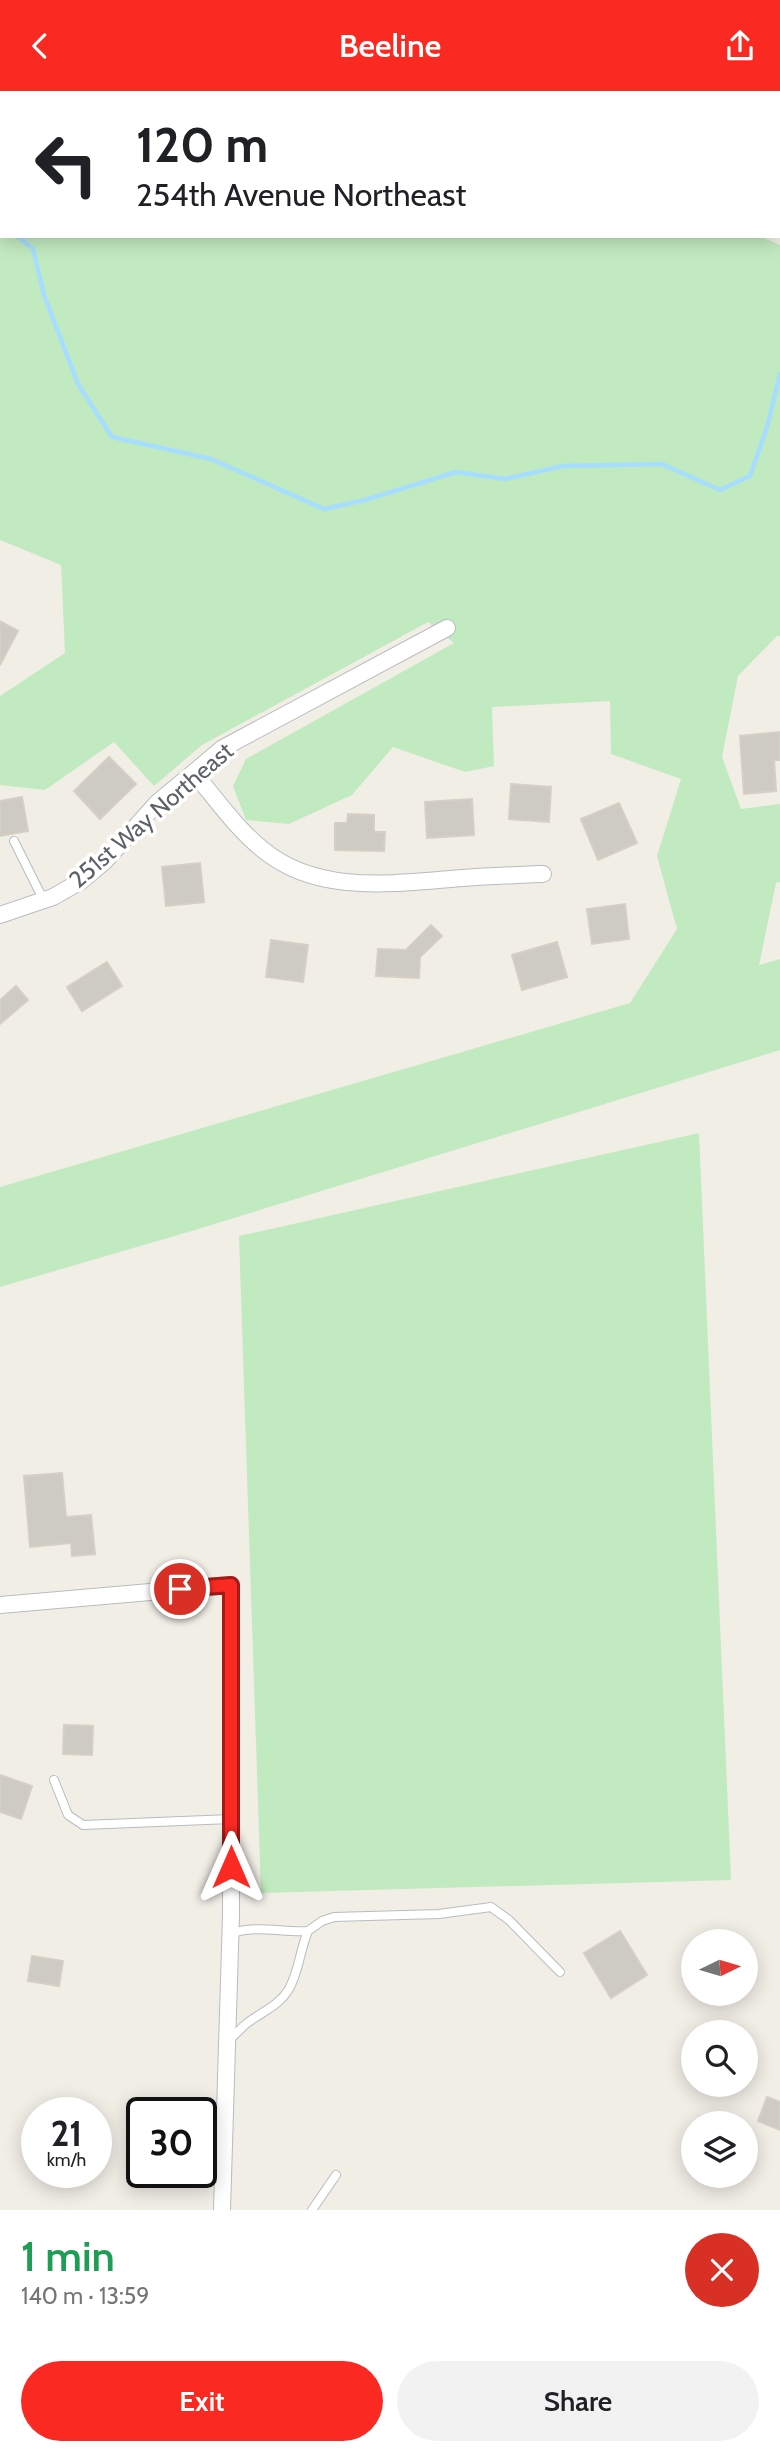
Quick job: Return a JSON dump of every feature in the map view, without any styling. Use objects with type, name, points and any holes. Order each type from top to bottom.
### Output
[{"type":"street","name":"251st Way Northeast","points":[[0,915],[44,901],[81,881],[104,861],[157,803],[223,748],[447,628]]},
{"type":"street","points":[[194,773],[245,833],[264,851],[295,868],[333,881],[366,884],[544,874]]},
{"type":"street","points":[[0,1605],[231,1585],[230,1934],[222,2210]]},
{"type":"lane","points":[[14,841],[44,901]]},
{"type":"lane","points":[[54,1780],[68,1815],[83,1825],[231,1819]]},
{"type":"lane","points":[[230,1934],[253,1930],[288,1933],[308,1931],[322,1921],[334,1917],[439,1913],[491,1907],[509,1920],[560,1972]]},
{"type":"lane","points":[[227,2042],[246,2024],[277,2004],[288,1990],[297,1971],[300,1949],[308,1931]]},
{"type":"lane","points":[[312,2210],[336,2175]]},
{"type":"green space","points":[[0,238],[764,238],[780,245],[780,636],[738,676],[722,757],[741,809],[780,804],[780,882],[776,883],[759,965],[780,959],[780,1050],[195,1230],[0,1287],[0,1187],[630,1003],[677,929],[657,856],[681,779],[611,754],[610,701],[492,707],[494,766],[465,772],[393,747],[352,795],[289,824],[246,820],[233,786],[246,759],[454,643],[428,622],[202,745],[154,786],[114,742],[45,790],[0,785],[0,696],[65,653],[61,565],[0,540]]},
{"type":"green space","points":[[699,1133],[731,1880],[261,1893],[239,1236]]},
{"type":"building","points":[[0,621],[18,631],[0,665]]},
{"type":"building","points":[[780,732],[780,760],[774,760],[776,791],[744,794],[740,736]]},
{"type":"building","points":[[109,757],[136,784],[100,819],[74,791]]},
{"type":"building","points":[[511,784],[551,787],[549,822],[509,819]]},
{"type":"building","points":[[22,797],[28,831],[0,836],[0,801]]},
{"type":"building","points":[[472,799],[474,835],[427,838],[425,802]]},
{"type":"building","points":[[619,803],[637,843],[598,860],[581,819]]},
{"type":"building","points":[[348,814],[374,815],[374,832],[385,832],[384,851],[335,850],[335,823],[347,823]]},
{"type":"building","points":[[200,863],[204,902],[166,906],[162,867]]},
{"type":"building","points":[[625,904],[629,939],[592,944],[587,909]]},
{"type":"building","points":[[431,925],[442,936],[420,957],[419,978],[376,976],[378,949],[406,950]]},
{"type":"building","points":[[271,940],[308,945],[303,982],[266,977]]},
{"type":"building","points":[[557,942],[567,977],[522,990],[512,955]]},
{"type":"building","points":[[107,962],[122,986],[82,1011],[67,987]]},
{"type":"building","points":[[16,986],[28,1000],[0,1024],[0,1000]]},
{"type":"building","points":[[62,1473],[66,1517],[91,1515],[95,1554],[72,1556],[71,1543],[30,1547],[24,1476]]},
{"type":"building","points":[[64,1725],[93,1726],[92,1755],[63,1754]]},
{"type":"building","points":[[0,1775],[32,1786],[21,1819],[0,1812]]},
{"type":"building","points":[[620,1931],[647,1975],[611,1998],[584,1953]]},
{"type":"building","points":[[32,1956],[63,1961],[59,1986],[28,1981]]},
{"type":"building","points":[[767,2097],[780,2102],[780,2130],[758,2121]]},
{"type":"waterway","points":[[19,238],[33,249],[44,295],[78,384],[112,437],[211,459],[324,509],[365,500],[456,472],[505,479],[563,466],[662,464],[720,490],[750,476],[767,427],[780,374]]},
{"type":"route","points":[[180,1589],[231,1585],[231,1867]]}]
